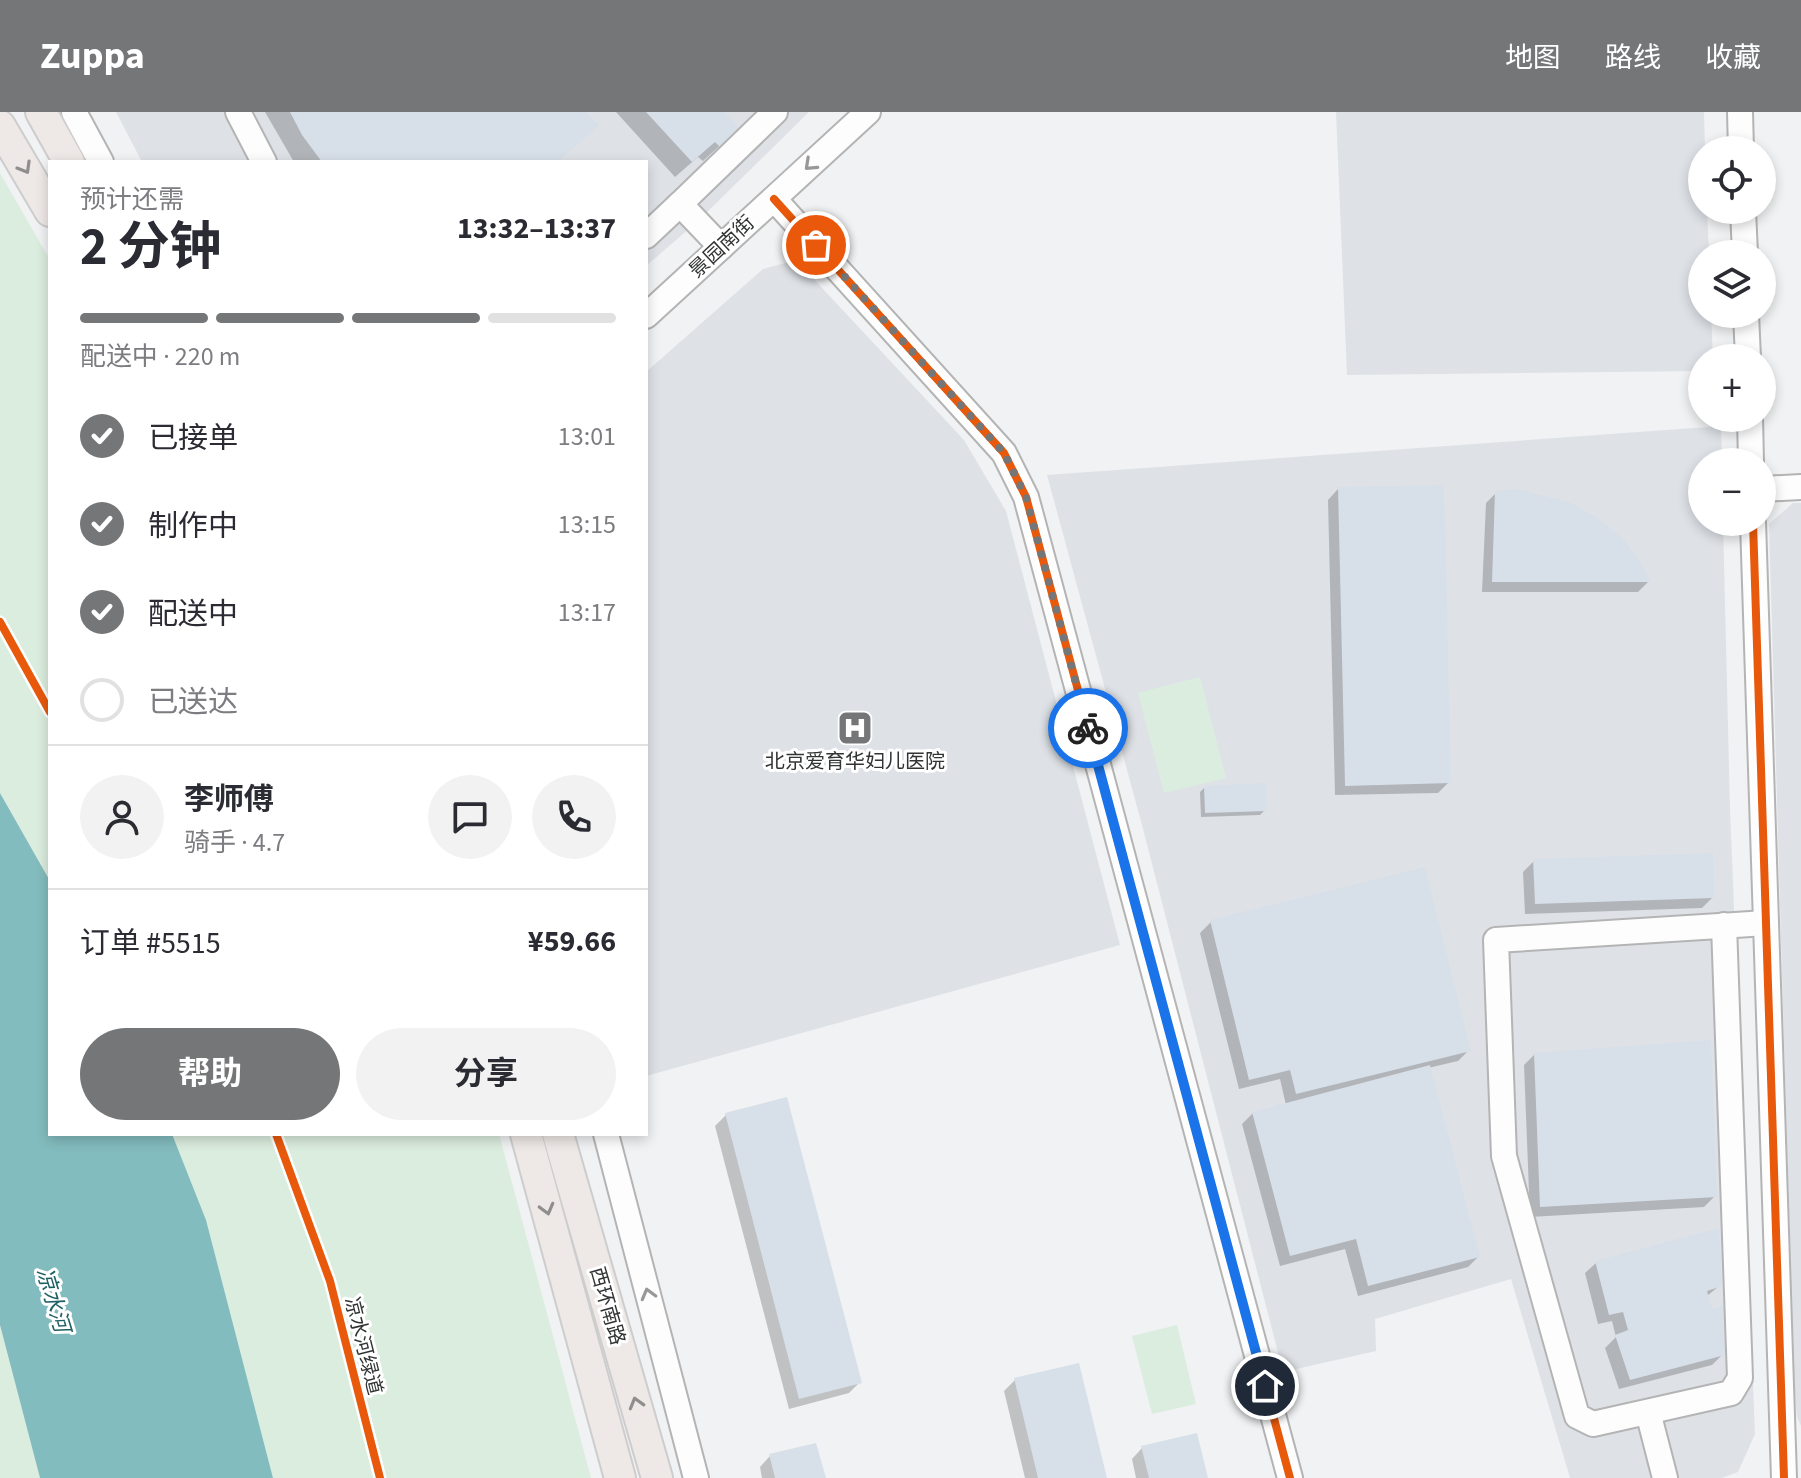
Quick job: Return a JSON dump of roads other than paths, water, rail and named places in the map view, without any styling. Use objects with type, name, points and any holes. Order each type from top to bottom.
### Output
[{"type":"main road","points":[[41,112],[68,160]]},
{"type":"main road","points":[[0,126],[48,208]]},
{"type":"main road","name":"西环南路","points":[[527,1136],[620,1478]]},
{"type":"main road","name":"西环南路","points":[[559,1136],[657,1478]]},
{"type":"street","points":[[74,112],[100,160]]},
{"type":"street","points":[[238,112],[263,160]]},
{"type":"street","points":[[648,234],[775,112]]},
{"type":"street","name":"景园南街","points":[[648,314],[868,112]]},
{"type":"street","points":[[1740,112],[1741,136]]},
{"type":"street","points":[[774,199],[1004,453],[1026,497],[1290,1478]]},
{"type":"street","points":[[680,204],[721,247]]},
{"type":"street","points":[[1776,488],[1801,487]]},
{"type":"street","points":[[1753,536],[1784,1478]]},
{"type":"street","points":[[1724,925],[1740,1378],[1731,1393],[1593,1424],[1577,1416],[1504,1156],[1496,940],[1724,925],[1766,923]]},
{"type":"street","points":[[607,1136],[696,1478]]},
{"type":"street","points":[[1648,1412],[1665,1478]]},
{"type":"water","name":"凉水河","points":[[0,793],[48,877],[48,1136],[173,1136],[206,1220],[273,1478],[40,1478],[0,1325]]},
{"type":"place","name":"北京爱育华妇儿医院","points":[[855,728]]}]
